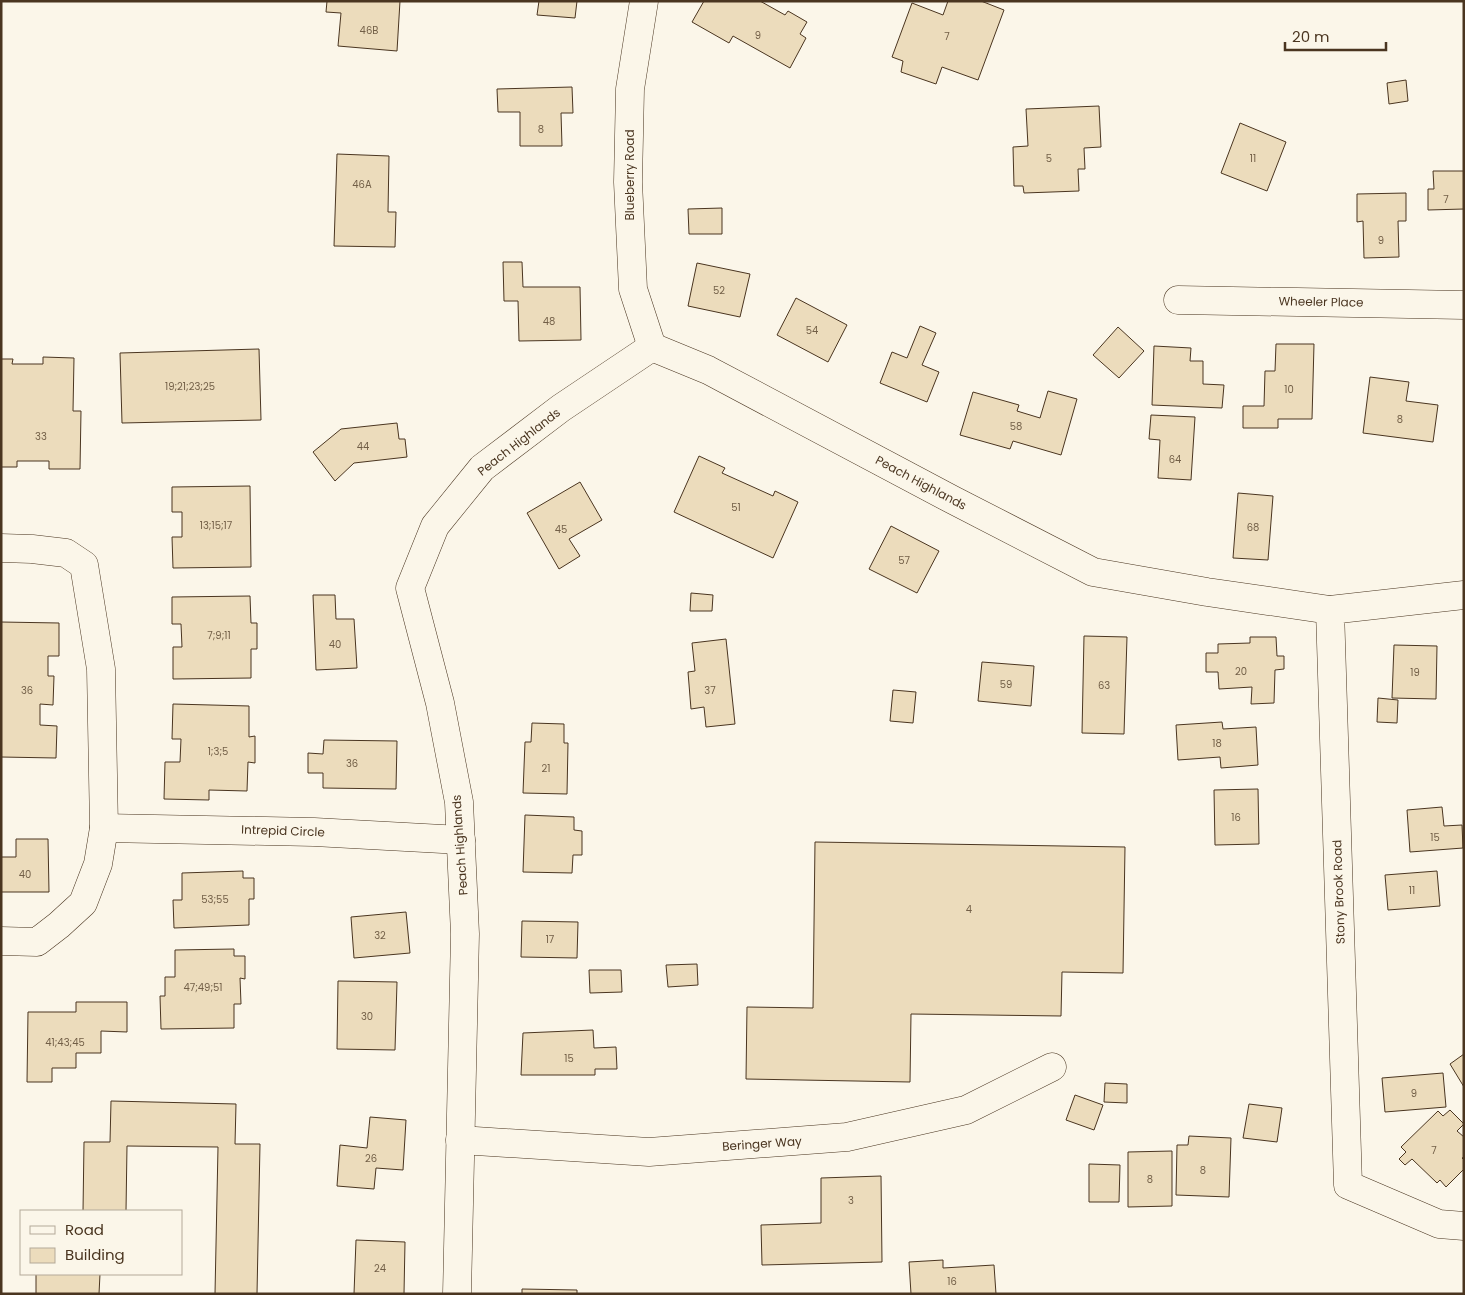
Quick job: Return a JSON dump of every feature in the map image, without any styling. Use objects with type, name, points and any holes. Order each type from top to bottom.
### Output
[{"type":"street","name":"Blueberry Road","points":[[644,1],[630,89],[628,182],[633,289],[652,347]]},
{"type":"street","name":"Wheeler Place","points":[[1178,300],[1464,305]]},
{"type":"street","name":"Peach Highlands","points":[[457,1294],[465,934],[459,802],[440,703],[410,588],[435,526],[482,468],[561,408],[652,347],[708,370],[944,496],[1093,572],[1206,592],[1330,610]]},
{"type":"street","points":[[1,548],[66,553],[84,565],[101,669],[104,828],[98,864],[83,903],[36,942],[1,942]]},
{"type":"street","points":[[1330,610],[1464,595]]},
{"type":"street","name":"Stony Brook Road","points":[[1330,610],[1348,1185],[1439,1224],[1464,1226]]},
{"type":"street","name":"Intrepid Circle","points":[[104,828],[314,832],[461,840]]},
{"type":"street","name":"Beringer Way","points":[[460,1140],[649,1152],[847,1137],[966,1110],[1052,1067]]},
{"type":"building","points":[[327,1],[400,1],[397,51],[338,46],[341,13],[326,12]]},
{"type":"building","points":[[539,1],[577,1],[575,18],[537,15]]},
{"type":"building","points":[[704,1],[760,1],[785,15],[788,11],[807,22],[800,34],[806,38],[790,68],[733,36],[729,43],[692,22]]},
{"type":"building","points":[[948,1],[981,1],[1004,10],[978,80],[942,67],[936,84],[901,72],[903,61],[892,57],[912,3],[943,15]]},
{"type":"building","points":[[1406,80],[1408,101],[1389,104],[1387,83]]},
{"type":"building","points":[[572,87],[573,113],[561,113],[562,146],[520,146],[520,112],[498,112],[497,89]]},
{"type":"building","points":[[1099,106],[1101,147],[1084,148],[1085,169],[1078,169],[1079,191],[1024,193],[1023,186],[1014,186],[1013,147],[1028,146],[1026,109]]},
{"type":"building","points":[[1240,123],[1286,142],[1267,191],[1221,173]]},
{"type":"building","points":[[337,154],[389,156],[388,212],[396,212],[395,247],[334,246]]},
{"type":"building","points":[[1433,171],[1464,171],[1464,209],[1428,210],[1428,189],[1434,189]]},
{"type":"building","points":[[1406,193],[1406,221],[1398,221],[1399,257],[1364,258],[1363,221],[1357,222],[1357,194]]},
{"type":"building","points":[[722,208],[722,234],[689,234],[688,209]]},
{"type":"building","points":[[503,262],[522,262],[523,287],[580,287],[581,340],[519,341],[518,301],[504,301]]},
{"type":"building","points":[[697,263],[750,274],[740,317],[688,306]]},
{"type":"building","points":[[796,298],[847,325],[828,362],[777,335]]},
{"type":"building","points":[[920,326],[936,333],[922,365],[939,372],[927,402],[880,383],[892,352],[907,358]]},
{"type":"building","points":[[1118,327],[1144,351],[1119,378],[1093,355]]},
{"type":"building","points":[[1276,344],[1314,344],[1312,419],[1278,419],[1278,428],[1243,428],[1243,406],[1264,406],[1265,371],[1275,371]]},
{"type":"building","points":[[1154,346],[1191,348],[1190,361],[1203,361],[1203,384],[1224,385],[1222,408],[1152,405]]},
{"type":"building","points":[[259,349],[261,420],[122,423],[120,353]]},
{"type":"building","points":[[43,357],[74,358],[73,411],[81,411],[80,469],[49,469],[49,461],[17,461],[17,467],[1,467],[1,359],[13,359],[12,364],[43,364]]},
{"type":"building","points":[[1370,377],[1409,382],[1406,401],[1438,405],[1433,442],[1363,433]]},
{"type":"building","points":[[1048,391],[1077,399],[1061,455],[1013,441],[1010,449],[960,435],[973,392],[1019,405],[1017,411],[1040,418]]},
{"type":"building","points":[[1151,415],[1195,417],[1191,480],[1158,478],[1160,440],[1149,439]]},
{"type":"building","points":[[397,423],[399,439],[405,439],[407,457],[354,463],[335,481],[313,452],[341,429]]},
{"type":"building","points":[[699,456],[725,468],[722,473],[773,496],[775,491],[798,502],[773,558],[674,512]]},
{"type":"building","points":[[580,482],[602,520],[569,539],[580,556],[559,569],[527,513]]},
{"type":"building","points":[[250,486],[251,567],[173,568],[172,537],[182,537],[182,512],[172,512],[172,487]]},
{"type":"building","points":[[1238,493],[1273,496],[1268,560],[1233,558]]},
{"type":"building","points":[[891,526],[939,551],[917,593],[869,569]]},
{"type":"building","points":[[691,593],[713,595],[712,611],[690,611]]},
{"type":"building","points":[[313,595],[335,595],[336,619],[354,619],[357,668],[316,670]]},
{"type":"building","points":[[250,596],[251,623],[257,623],[257,649],[251,649],[251,678],[173,679],[173,647],[182,647],[181,624],[172,624],[172,597]]},
{"type":"building","points":[[1,622],[59,623],[59,656],[48,656],[48,676],[54,676],[53,705],[40,704],[40,725],[57,726],[56,758],[1,757]]},
{"type":"building","points":[[1084,636],[1127,637],[1124,734],[1082,733]]},
{"type":"building","points":[[1250,637],[1276,637],[1277,656],[1284,656],[1284,669],[1275,670],[1274,703],[1251,704],[1252,687],[1219,689],[1218,672],[1206,672],[1206,653],[1218,653],[1218,644],[1250,643]]},
{"type":"building","points":[[726,639],[735,724],[706,727],[704,707],[691,709],[688,672],[695,671],[692,643]]},
{"type":"building","points":[[1394,645],[1437,646],[1436,699],[1392,698]]},
{"type":"building","points":[[982,662],[1034,666],[1031,706],[978,701]]},
{"type":"building","points":[[893,690],[916,692],[913,723],[890,721]]},
{"type":"building","points":[[1378,698],[1398,700],[1397,723],[1377,722]]},
{"type":"building","points":[[173,704],[249,706],[249,737],[255,736],[255,763],[248,762],[247,791],[209,790],[209,800],[164,799],[165,762],[180,762],[181,739],[172,739]]},
{"type":"building","points":[[1222,722],[1223,729],[1256,727],[1258,765],[1221,768],[1220,757],[1178,760],[1176,725]]},
{"type":"building","points":[[532,723],[564,724],[564,743],[568,743],[567,794],[523,793],[525,742],[531,742]]},
{"type":"building","points":[[324,740],[397,741],[396,789],[323,788],[323,773],[308,773],[308,753],[323,754]]},
{"type":"building","points":[[1258,789],[1259,844],[1215,845],[1214,790]]},
{"type":"building","points":[[1442,807],[1444,826],[1462,825],[1463,848],[1410,852],[1407,810]]},
{"type":"building","points":[[525,815],[574,817],[574,830],[582,831],[582,855],[573,855],[572,873],[523,872]]},
{"type":"building","points":[[16,839],[48,839],[49,892],[1,892],[1,857],[16,857]]},
{"type":"building","points":[[815,842],[1125,847],[1123,973],[1062,972],[1061,1016],[911,1014],[910,1082],[746,1079],[747,1007],[813,1008]]},
{"type":"building","points":[[243,871],[243,878],[254,878],[254,899],[249,899],[249,925],[174,928],[173,900],[182,900],[182,873]]},
{"type":"building","points":[[1437,871],[1440,906],[1388,910],[1385,875]]},
{"type":"building","points":[[406,912],[410,953],[354,958],[351,917]]},
{"type":"building","points":[[522,921],[578,922],[577,958],[521,957]]},
{"type":"building","points":[[234,949],[234,956],[245,956],[245,979],[240,978],[241,1004],[234,1004],[234,1028],[161,1029],[160,996],[165,996],[165,977],[175,977],[175,950]]},
{"type":"building","points":[[697,964],[698,985],[668,987],[666,965]]},
{"type":"building","points":[[589,970],[621,970],[622,992],[590,993]]},
{"type":"building","points":[[338,981],[397,982],[395,1050],[337,1049]]},
{"type":"building","points":[[76,1002],[127,1002],[127,1032],[101,1031],[101,1053],[76,1053],[76,1068],[52,1068],[52,1082],[27,1082],[28,1012],[76,1012]]},
{"type":"building","points":[[593,1030],[594,1048],[616,1047],[617,1069],[595,1069],[595,1075],[521,1075],[523,1033]]},
{"type":"building","points":[[1464,1054],[1464,1087],[1450,1064]]},
{"type":"building","points":[[1443,1073],[1446,1107],[1385,1112],[1382,1078]]},
{"type":"building","points":[[1105,1083],[1127,1084],[1127,1103],[1104,1102]]},
{"type":"building","points":[[1075,1095],[1103,1105],[1094,1130],[1066,1120]]},
{"type":"building","points":[[111,1101],[236,1104],[235,1144],[260,1144],[257,1294],[215,1294],[218,1147],[127,1146],[126,1210],[83,1210],[84,1142],[110,1142]]},
{"type":"building","points":[[1249,1104],[1282,1108],[1277,1142],[1243,1138]]},
{"type":"building","points":[[1450,1110],[1464,1124],[1457,1131],[1464,1137],[1464,1157],[1462,1158],[1464,1160],[1464,1169],[1446,1187],[1440,1180],[1437,1183],[1412,1159],[1405,1165],[1399,1159],[1406,1152],[1401,1147],[1438,1111],[1443,1116]]},
{"type":"building","points":[[370,1117],[406,1120],[403,1170],[376,1168],[374,1189],[337,1186],[340,1145],[367,1148]]},
{"type":"building","points":[[1189,1136],[1231,1138],[1229,1197],[1176,1195],[1177,1145],[1188,1145]]},
{"type":"building","points":[[1172,1151],[1172,1206],[1128,1207],[1128,1152]]},
{"type":"building","points":[[1089,1164],[1120,1165],[1119,1202],[1089,1202]]},
{"type":"building","points":[[881,1176],[882,1262],[762,1265],[761,1225],[821,1223],[821,1178]]},
{"type":"building","points":[[356,1240],[405,1242],[404,1294],[354,1294]]},
{"type":"building","points":[[943,1260],[943,1268],[994,1265],[996,1294],[911,1294],[909,1262]]},
{"type":"building","points":[[36,1275],[100,1275],[99,1294],[36,1294]]},
{"type":"building","points":[[522,1289],[577,1290],[577,1294],[522,1294]]}]
